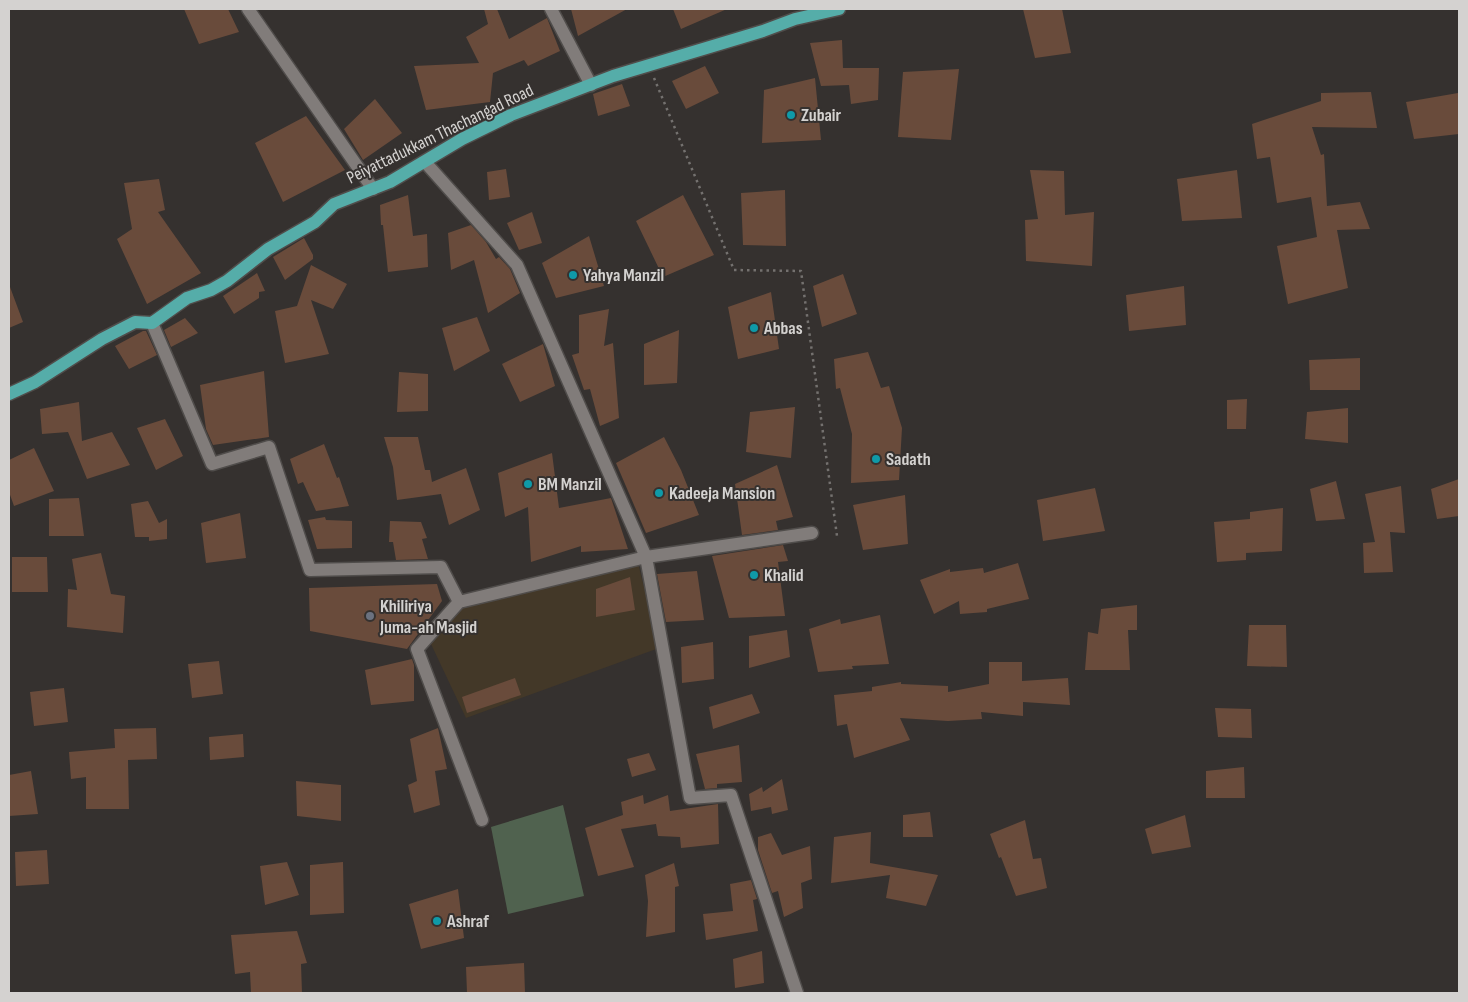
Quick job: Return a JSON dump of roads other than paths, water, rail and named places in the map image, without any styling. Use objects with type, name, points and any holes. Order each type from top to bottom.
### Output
[{"type":"main road","name":"Peiyattadukkam Thachangad Road","points":[[9,394],[35,382],[102,339],[135,322],[152,323],[187,298],[211,290],[227,281],[268,249],[315,222],[334,204],[390,182],[462,139],[511,115],[613,76],[763,31],[794,18],[839,9]]},
{"type":"street","points":[[248,9],[373,189]]},
{"type":"street","points":[[551,9],[591,85]]},
{"type":"street","points":[[425,162],[517,265],[646,557],[690,798],[731,795],[797,993]]},
{"type":"street","points":[[152,323],[212,464],[269,447],[310,570],[441,566],[458,602]]},
{"type":"street","points":[[482,820],[417,648],[458,602],[646,557],[812,533]]},
{"type":"place","name":"Zubair","points":[[791,115]]},
{"type":"place","name":"Yahya Manzil","points":[[573,275]]},
{"type":"place","name":"Abbas","points":[[754,328]]},
{"type":"place","name":"Sadath","points":[[876,459]]},
{"type":"place","name":"BM Manzil","points":[[528,484]]},
{"type":"place","name":"Kadeeja Mansion","points":[[659,493]]},
{"type":"place","name":"Khalid","points":[[754,575]]},
{"type":"place","name":"Khiliriya Juma-ah Masjid","points":[[370,616]]},
{"type":"place","name":"Ashraf","points":[[437,921]]}]
